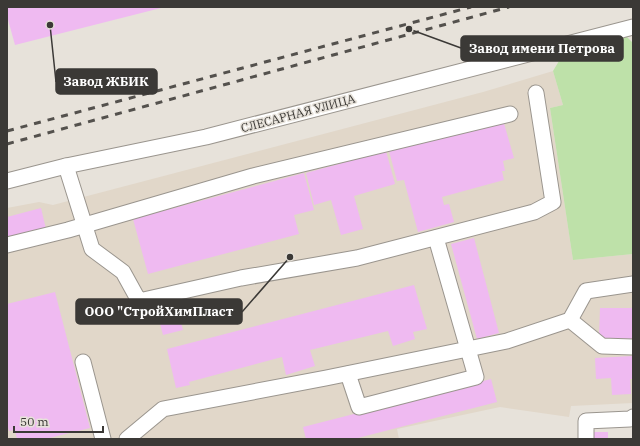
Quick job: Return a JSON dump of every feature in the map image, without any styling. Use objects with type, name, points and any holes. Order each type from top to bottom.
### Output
[{"type":"street","name":"СЛЕСАРНАЯ УЛИЦА","points":[[7,181],[66,166],[206,136],[587,37],[633,27]]},
{"type":"street","points":[[66,166],[92,249],[123,272],[139,301],[241,278],[357,258],[534,212],[553,202],[536,93]]},
{"type":"street","points":[[7,245],[84,226],[253,176],[510,114]]},
{"type":"street","points":[[348,374],[359,407],[476,377],[436,238]]},
{"type":"street","points":[[127,439],[163,409],[348,374],[506,341],[570,320],[586,291],[633,284]]},
{"type":"street","points":[[570,320],[602,346],[633,347]]},
{"type":"street","points":[[83,362],[103,439]]},
{"type":"street","points":[[586,439],[586,421],[630,419],[633,417]]},
{"type":"shaded area","points":[[553,71],[563,105],[550,108],[573,260],[633,254],[633,403],[571,406],[569,417],[500,407],[397,429],[399,439],[7,439],[7,208],[39,202],[53,205],[483,92]]},
{"type":"green space","points":[[625,35],[633,43],[633,254],[573,260],[550,108],[563,105],[553,71],[565,51]]},
{"type":"building","points":[[7,7],[161,8],[15,45],[7,16]]},
{"type":"building","points":[[503,120],[514,158],[503,161],[505,171],[502,171],[504,180],[442,197],[444,205],[449,204],[454,222],[418,232],[404,180],[397,181],[389,151]]},
{"type":"building","points":[[386,151],[395,184],[354,196],[363,229],[341,235],[331,200],[314,205],[306,173]]},
{"type":"building","points":[[304,173],[314,210],[294,215],[299,234],[148,274],[133,219]]},
{"type":"building","points":[[41,208],[46,229],[7,239],[7,217]]},
{"type":"building","points":[[474,238],[499,333],[477,339],[451,244]]},
{"type":"building","points":[[414,285],[427,329],[413,332],[415,339],[393,346],[388,331],[310,350],[315,366],[286,375],[282,357],[189,382],[190,385],[176,388],[167,349]]},
{"type":"building","points":[[55,292],[90,428],[45,439],[17,439],[15,430],[9,431],[7,423],[7,304]]},
{"type":"building","points":[[177,307],[183,330],[163,335],[157,312]]},
{"type":"building","points":[[600,308],[633,308],[633,339],[599,338]]},
{"type":"building","points":[[633,356],[633,379],[630,379],[631,394],[612,395],[611,378],[596,379],[595,358]]},
{"type":"building","points":[[491,379],[497,402],[354,439],[306,439],[303,427]]},
{"type":"building","points":[[589,432],[608,432],[608,439],[589,439]]},
{"type":"railway","points":[[7,131],[471,7]]},
{"type":"railway","points":[[7,144],[509,7]]},
{"type":"place","name":"Завод ЖБИК","points":[[50,25]]},
{"type":"place","name":"Завод имени Петрова","points":[[409,29]]},
{"type":"place","name":"ООО \"СтройХимПласт","points":[[290,257]]}]
